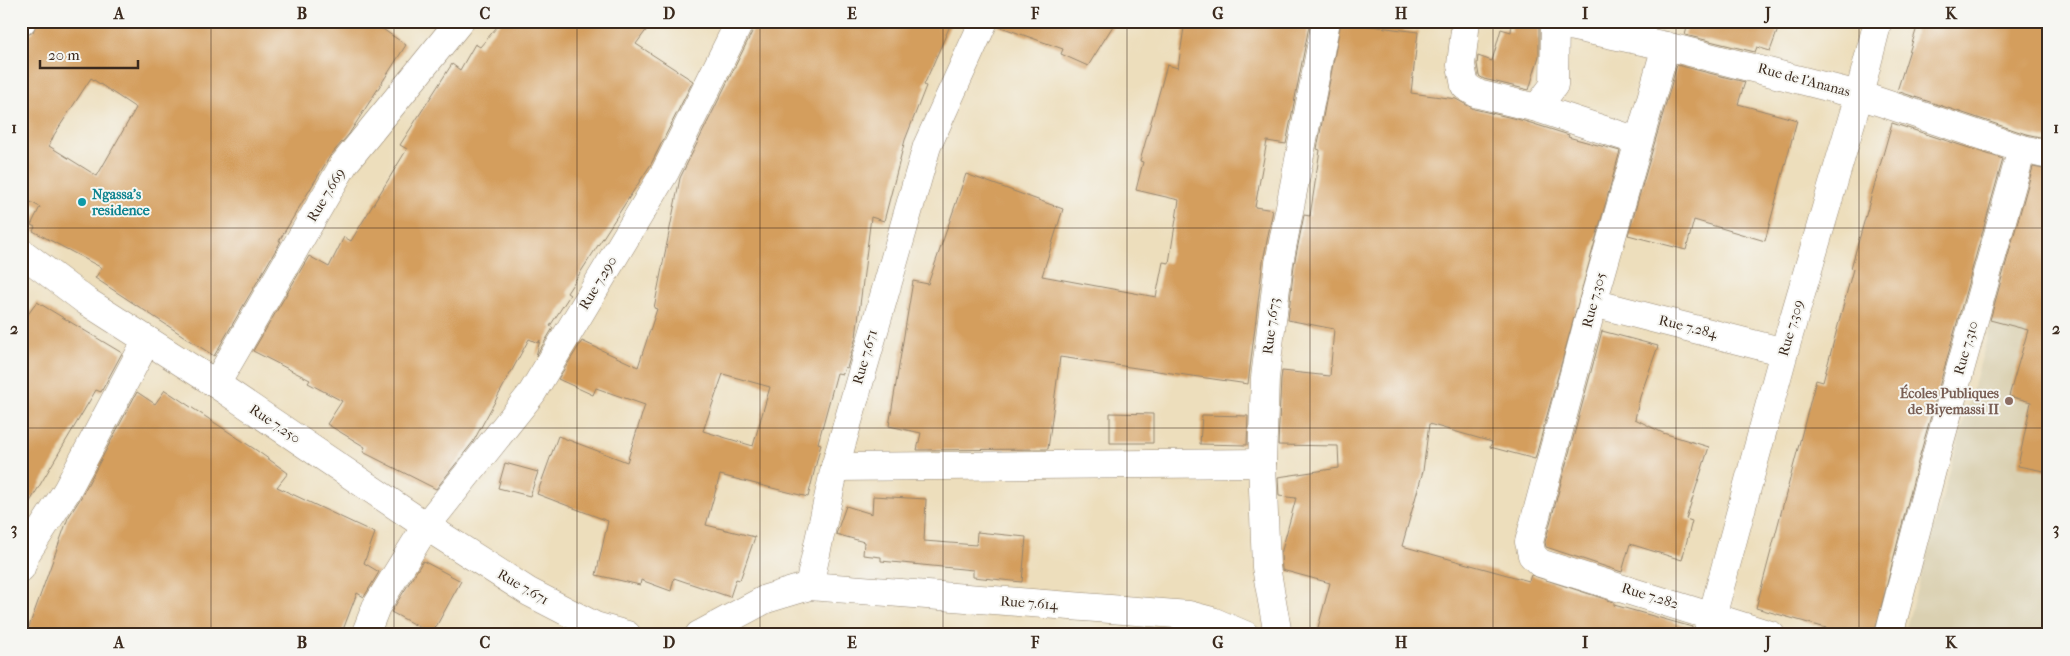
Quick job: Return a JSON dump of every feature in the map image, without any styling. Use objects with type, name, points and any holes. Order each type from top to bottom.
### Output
[{"type":"street","name":"Rue 7.669","points":[[216,384],[344,164],[460,21]]},
{"type":"street","name":"Rue 7.290","points":[[426,526],[532,393],[665,172],[740,21]]},
{"type":"street","name":"Rue 7.671","points":[[809,586],[835,467],[927,146],[984,21]]},
{"type":"street","name":"Rue 7.673","points":[[1278,635],[1266,567],[1262,463],[1265,378],[1279,263],[1326,21]]},
{"type":"street","points":[[1466,21],[1460,65],[1466,86],[1478,94],[1537,108],[1638,141]]},
{"type":"street","name":"Rue 7.309","points":[[1710,625],[1784,352],[1859,95],[1878,21]]},
{"type":"street","points":[[1537,108],[1554,85],[1555,22]]},
{"type":"street","name":"Rue de l'Ananas","points":[[1555,22],[1666,46],[1859,95],[2022,149],[2049,155]]},
{"type":"street","name":"Rue 7.305","points":[[1532,555],[1529,542],[1593,303],[1666,46]]},
{"type":"street","name":"Rue 7.310","points":[[1888,635],[1933,466],[2022,149]]},
{"type":"street","name":"Rue 7.250","points":[[21,252],[86,301],[216,384],[426,526]]},
{"type":"street","name":"Rue 7.284","points":[[1593,303],[1784,352]]},
{"type":"street","points":[[21,568],[25,556],[66,492],[147,340]]},
{"type":"street","points":[[835,467],[1262,463]]},
{"type":"street","points":[[365,635],[376,607],[426,526]]},
{"type":"street","name":"Rue 7.671","points":[[426,526],[528,592],[595,626],[627,635]]},
{"type":"street","name":"Rue 7.282","points":[[1532,555],[1540,563],[1710,625],[1771,635]]},
{"type":"street","points":[[699,635],[766,599],[809,586]]},
{"type":"street","name":"Rue 7.614","points":[[809,586],[1189,616],[1212,621],[1245,635]]},
{"type":"shaded area","name":"Écoles Publiques de Biyemassi II","points":[[2036,164],[2049,167],[2049,635],[1904,635]]},
{"type":"building","points":[[37,21],[371,21],[406,45],[349,134],[330,156],[214,356],[95,278],[102,268],[33,231],[35,227],[31,225],[40,207],[21,197],[21,42],[24,37],[33,32]],"holes":[[[91,78],[136,108],[97,176],[49,146],[54,135]]]},
{"type":"building","points":[[502,21],[653,21],[636,44],[693,81],[651,164],[567,293],[570,295],[550,326],[553,328],[536,356],[540,340],[538,343],[529,339],[473,442],[436,489],[363,452],[365,447],[327,424],[342,401],[308,383],[310,380],[253,351],[309,256],[329,267],[344,237],[351,241],[407,149],[400,145],[452,64],[460,70],[475,44],[480,47]]},
{"type":"building","points":[[755,21],[952,21],[924,85],[926,86],[905,140],[884,221],[871,217],[856,337],[847,368],[845,367],[843,374],[837,373],[818,443],[821,444],[808,497],[720,475],[706,525],[755,537],[740,580],[736,579],[730,597],[674,578],[671,591],[641,580],[640,585],[596,575],[608,521],[537,494],[558,436],[627,462],[645,405],[596,388],[593,395],[558,379],[582,341],[638,367],[657,309],[654,308],[680,178],[754,28]],"holes":[[[723,374],[770,387],[753,446],[703,431]]]},
{"type":"building","points":[[999,21],[1116,21],[1088,66],[1061,54],[1063,49],[998,26]]},
{"type":"building","points":[[1185,21],[1310,21],[1286,144],[1267,141],[1255,207],[1273,210],[1263,261],[1248,384],[1060,357],[1048,449],[917,450],[921,433],[889,426],[913,281],[928,284],[966,174],[1063,209],[1042,276],[1156,297],[1163,262],[1169,263],[1179,200],[1136,190],[1143,162],[1140,161],[1167,65],[1178,68]]},
{"type":"building","points":[[1341,21],[1356,21],[1355,24],[1418,32],[1411,93],[1456,99],[1474,109],[1521,120],[1569,135],[1568,137],[1620,151],[1535,459],[1490,447],[1492,442],[1429,424],[1423,471],[1402,546],[1529,581],[1531,575],[1614,602],[1614,605],[1692,627],[1691,635],[1316,635],[1330,583],[1282,570],[1281,554],[1296,498],[1279,496],[1278,477],[1339,468],[1338,446],[1278,445],[1282,371],[1330,376],[1334,329],[1288,320],[1294,265],[1304,215],[1310,216],[1320,150],[1317,149]]},
{"type":"building","points":[[1512,21],[1539,21],[1539,56],[1529,90],[1484,79],[1479,76],[1478,56],[1492,61],[1501,29],[1511,32]]},
{"type":"building","points":[[1689,21],[1781,21],[1770,51],[1757,47],[1755,52],[1685,35]]},
{"type":"building","points":[[1919,21],[2049,21],[2049,139],[2026,134],[1897,91]]},
{"type":"building","points":[[1677,65],[1745,82],[1738,104],[1797,120],[1765,241],[1694,220],[1686,250],[1628,235]]},
{"type":"building","points":[[1892,123],[2003,159],[1918,462],[1874,635],[1824,635],[1826,628],[1756,608],[1816,380],[1823,382],[1853,269],[1851,268]]},
{"type":"building","points":[[2033,167],[2049,170],[2049,472],[2018,466],[2031,402],[2009,396],[2028,330],[1990,320]]},
{"type":"building","points":[[37,302],[122,353],[101,392],[96,390],[21,517],[21,324]]},
{"type":"building","points":[[1602,331],[1658,346],[1640,397],[1635,419],[1663,433],[1709,447],[1686,519],[1692,521],[1682,560],[1630,544],[1622,572],[1546,547],[1545,542]]},
{"type":"building","points":[[165,390],[288,473],[277,487],[375,533],[364,563],[379,572],[364,597],[357,593],[341,635],[26,635],[68,518],[137,392],[155,404]]},
{"type":"building","points":[[1110,413],[1153,414],[1153,443],[1110,443]]},
{"type":"building","points":[[1202,415],[1248,416],[1247,445],[1200,444]]},
{"type":"building","points":[[505,463],[538,472],[530,496],[498,488]]},
{"type":"building","points":[[873,496],[926,499],[924,541],[976,545],[977,532],[1026,537],[1022,582],[973,577],[973,570],[881,561],[881,557],[863,555],[864,542],[836,534],[846,506],[872,514]]},
{"type":"building","points":[[423,561],[461,581],[432,634],[391,612]]},
{"type":"place","name":"Ngassa's residence","points":[[82,202]]},
{"type":"place","name":"Écoles Publiques de Biyemassi II","points":[[2009,401]]}]
